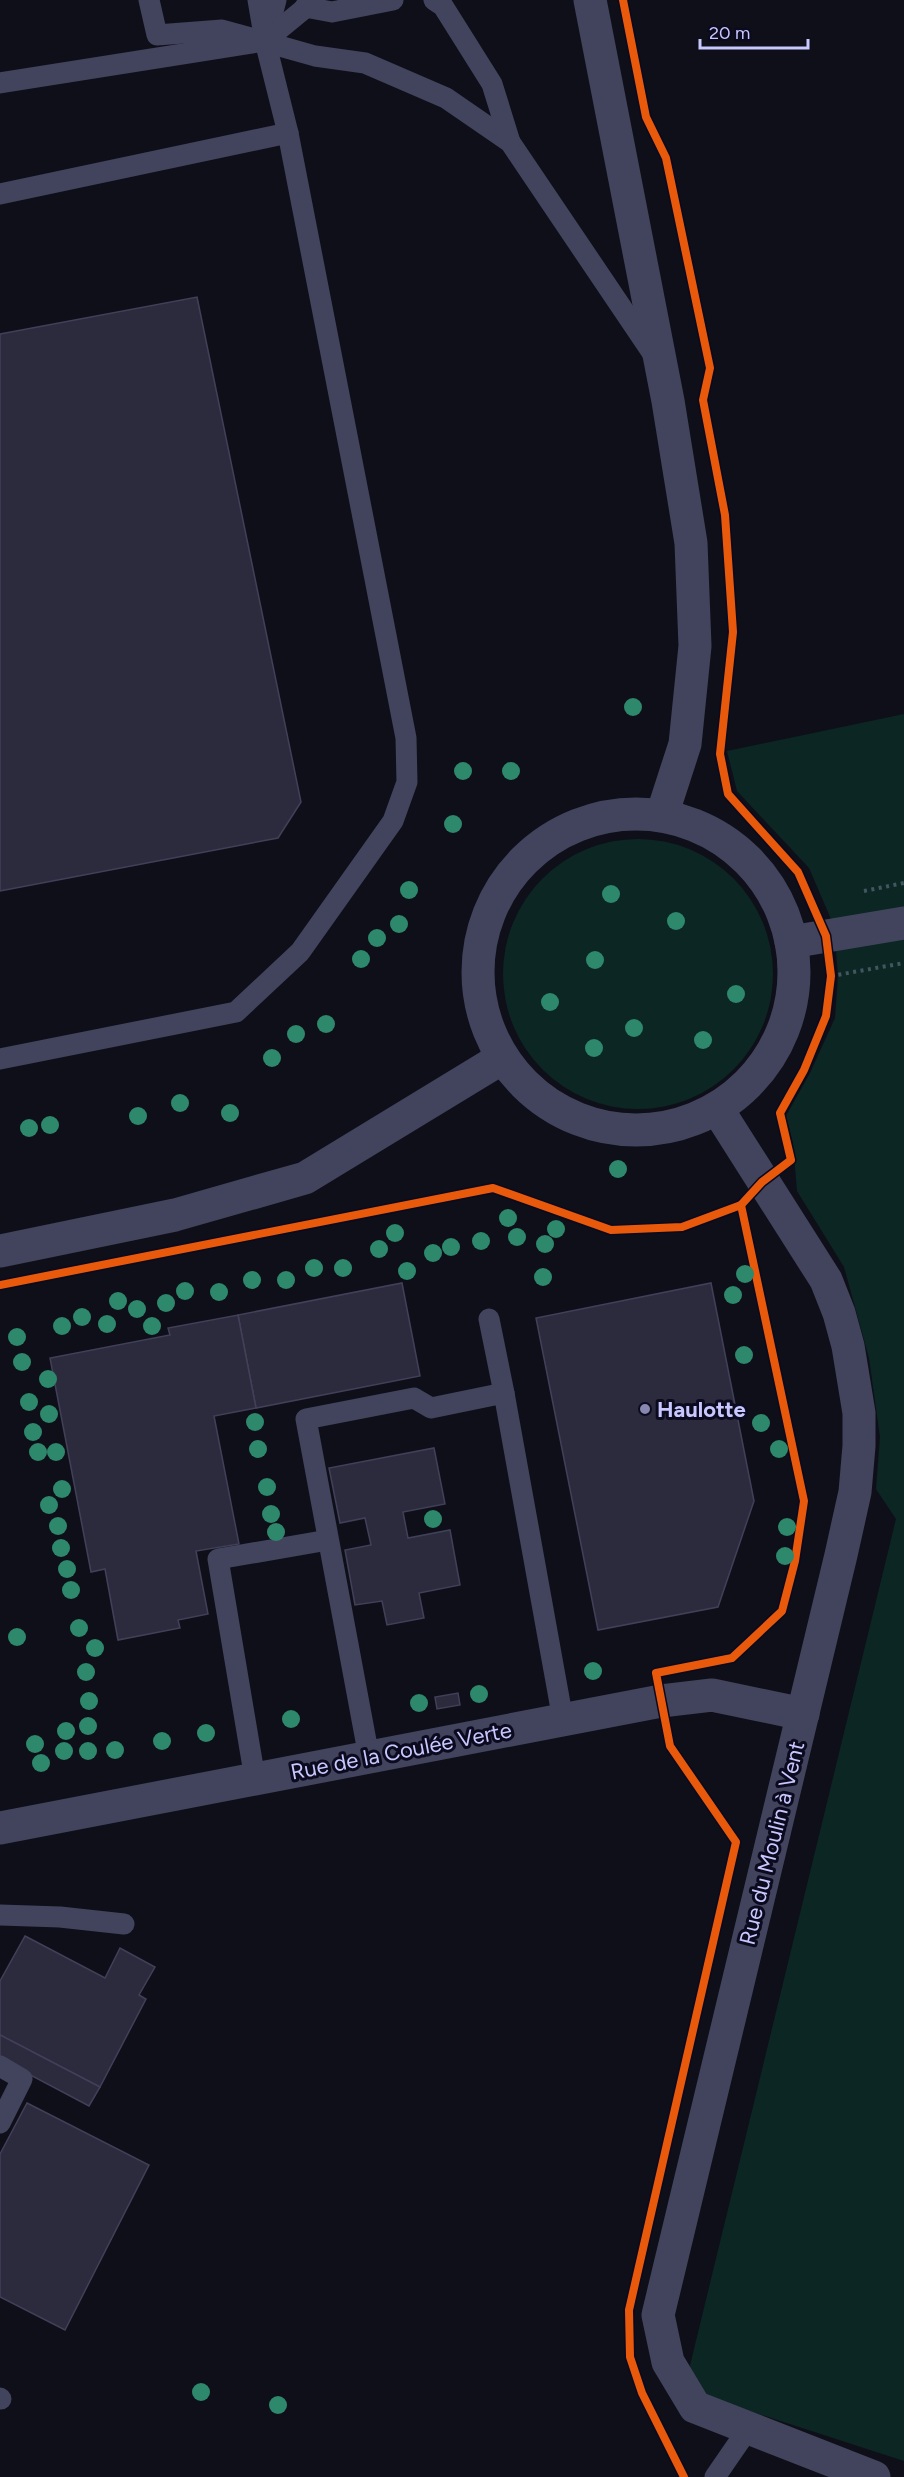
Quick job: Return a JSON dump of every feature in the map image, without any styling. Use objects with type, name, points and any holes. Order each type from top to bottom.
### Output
[{"type":"street","points":[[590,0],[660,364],[691,543],[695,646],[685,744],[662,815]]},
{"type":"street","points":[[610,815],[662,815],[707,830],[746,857],[776,896],[791,942],[794,987],[782,1033],[758,1073],[718,1110],[678,1125],[628,1130],[579,1119],[536,1095],[502,1058],[482,1010],[477,958],[490,908],[519,864],[560,832],[610,815]]},
{"type":"street","points":[[791,942],[904,923]]},
{"type":"street","points":[[0,1251],[175,1215],[305,1178],[502,1058]]},
{"type":"street","name":"Rue du Moulin à Vent","points":[[718,1110],[826,1280],[839,1313],[848,1346],[859,1413],[855,1492],[658,2315],[668,2362],[695,2407],[874,2477]]},
{"type":"street","name":"Rue de la Coulée Verte","points":[[0,1827],[661,1701],[712,1695],[803,1714]]},
{"type":"lane","points":[[149,0],[157,35],[222,30],[315,56],[365,63],[446,98],[510,142]]},
{"type":"lane","points":[[0,1059],[236,1012],[300,952],[393,821],[407,782],[405,738],[288,133],[265,41],[258,0]]},
{"type":"lane","points":[[265,41],[276,0]]},
{"type":"lane","points":[[0,83],[265,41],[310,4],[332,12],[393,0]]},
{"type":"lane","points":[[434,0],[443,6],[492,84],[510,142],[660,364]]},
{"type":"lane","points":[[0,194],[288,133]]},
{"type":"lane","points":[[489,1319],[563,1720]]},
{"type":"lane","points":[[369,1757],[306,1419],[414,1398],[431,1408],[504,1393]]},
{"type":"lane","points":[[255,1779],[218,1559],[328,1539]]},
{"type":"lane","points":[[0,1915],[60,1917],[124,1924]]},
{"type":"lane","points":[[0,2067],[22,2079],[0,2122]]},
{"type":"lane","points":[[715,2477],[748,2429]]},
{"type":"path","points":[[831,976],[904,963]]},
{"type":"green space","points":[[904,714],[904,2461],[734,2406],[685,2386],[896,1519],[876,1489],[880,1437],[869,1358],[844,1267],[797,1191],[793,1143],[786,1116],[810,1073],[835,1018],[838,976],[834,926],[809,868],[737,791],[727,751]]},
{"type":"green space","points":[[638,839],[664,842],[690,849],[724,870],[742,888],[763,922],[770,948],[773,974],[770,1000],[763,1026],[742,1060],[724,1078],[690,1099],[664,1106],[638,1109],[612,1106],[586,1099],[552,1078],[534,1060],[513,1026],[506,1000],[503,974],[506,948],[513,922],[534,888],[552,870],[586,849],[612,842]]},
{"type":"building","points":[[197,297],[301,802],[278,838],[0,891],[0,334]]},
{"type":"building","points":[[402,1283],[420,1376],[256,1408],[238,1315]]},
{"type":"building","name":"Haulotte","points":[[711,1283],[754,1501],[718,1607],[598,1630],[536,1318]]},
{"type":"building","points":[[238,1315],[256,1408],[214,1416],[239,1544],[196,1551],[208,1614],[178,1620],[180,1628],[118,1640],[105,1569],[91,1572],[50,1358],[170,1335],[168,1328]]},
{"type":"building","points":[[434,1448],[445,1504],[403,1512],[408,1538],[450,1530],[460,1585],[419,1593],[424,1618],[387,1625],[382,1601],[355,1605],[345,1550],[371,1545],[365,1518],[340,1523],[329,1468]]},
{"type":"building","points":[[458,1693],[460,1705],[437,1709],[435,1697]]},
{"type":"building","points":[[25,1936],[105,1978],[120,1948],[155,1967],[139,1995],[146,1999],[100,2087],[0,2035],[0,1981]]},
{"type":"building","points":[[0,2035],[100,2087],[89,2106],[0,2059]]},
{"type":"building","points":[[27,2103],[149,2165],[65,2330],[0,2297],[0,2154]]},
{"type":"cycle path","points":[[623,0],[646,117],[666,158],[710,368],[703,400],[725,515],[733,632],[720,754],[728,794],[798,872],[826,936],[831,976],[826,1016],[804,1070],[780,1113],[791,1160],[762,1182],[741,1205]]},
{"type":"cycle path","points":[[0,1285],[493,1188],[611,1230],[682,1227],[741,1205],[804,1501],[795,1561],[782,1611],[732,1658],[656,1673],[670,1746],[736,1842],[629,2310],[630,2357],[642,2393],[684,2477]]},
{"type":"place","name":"Haulotte","points":[[645,1409]]}]
